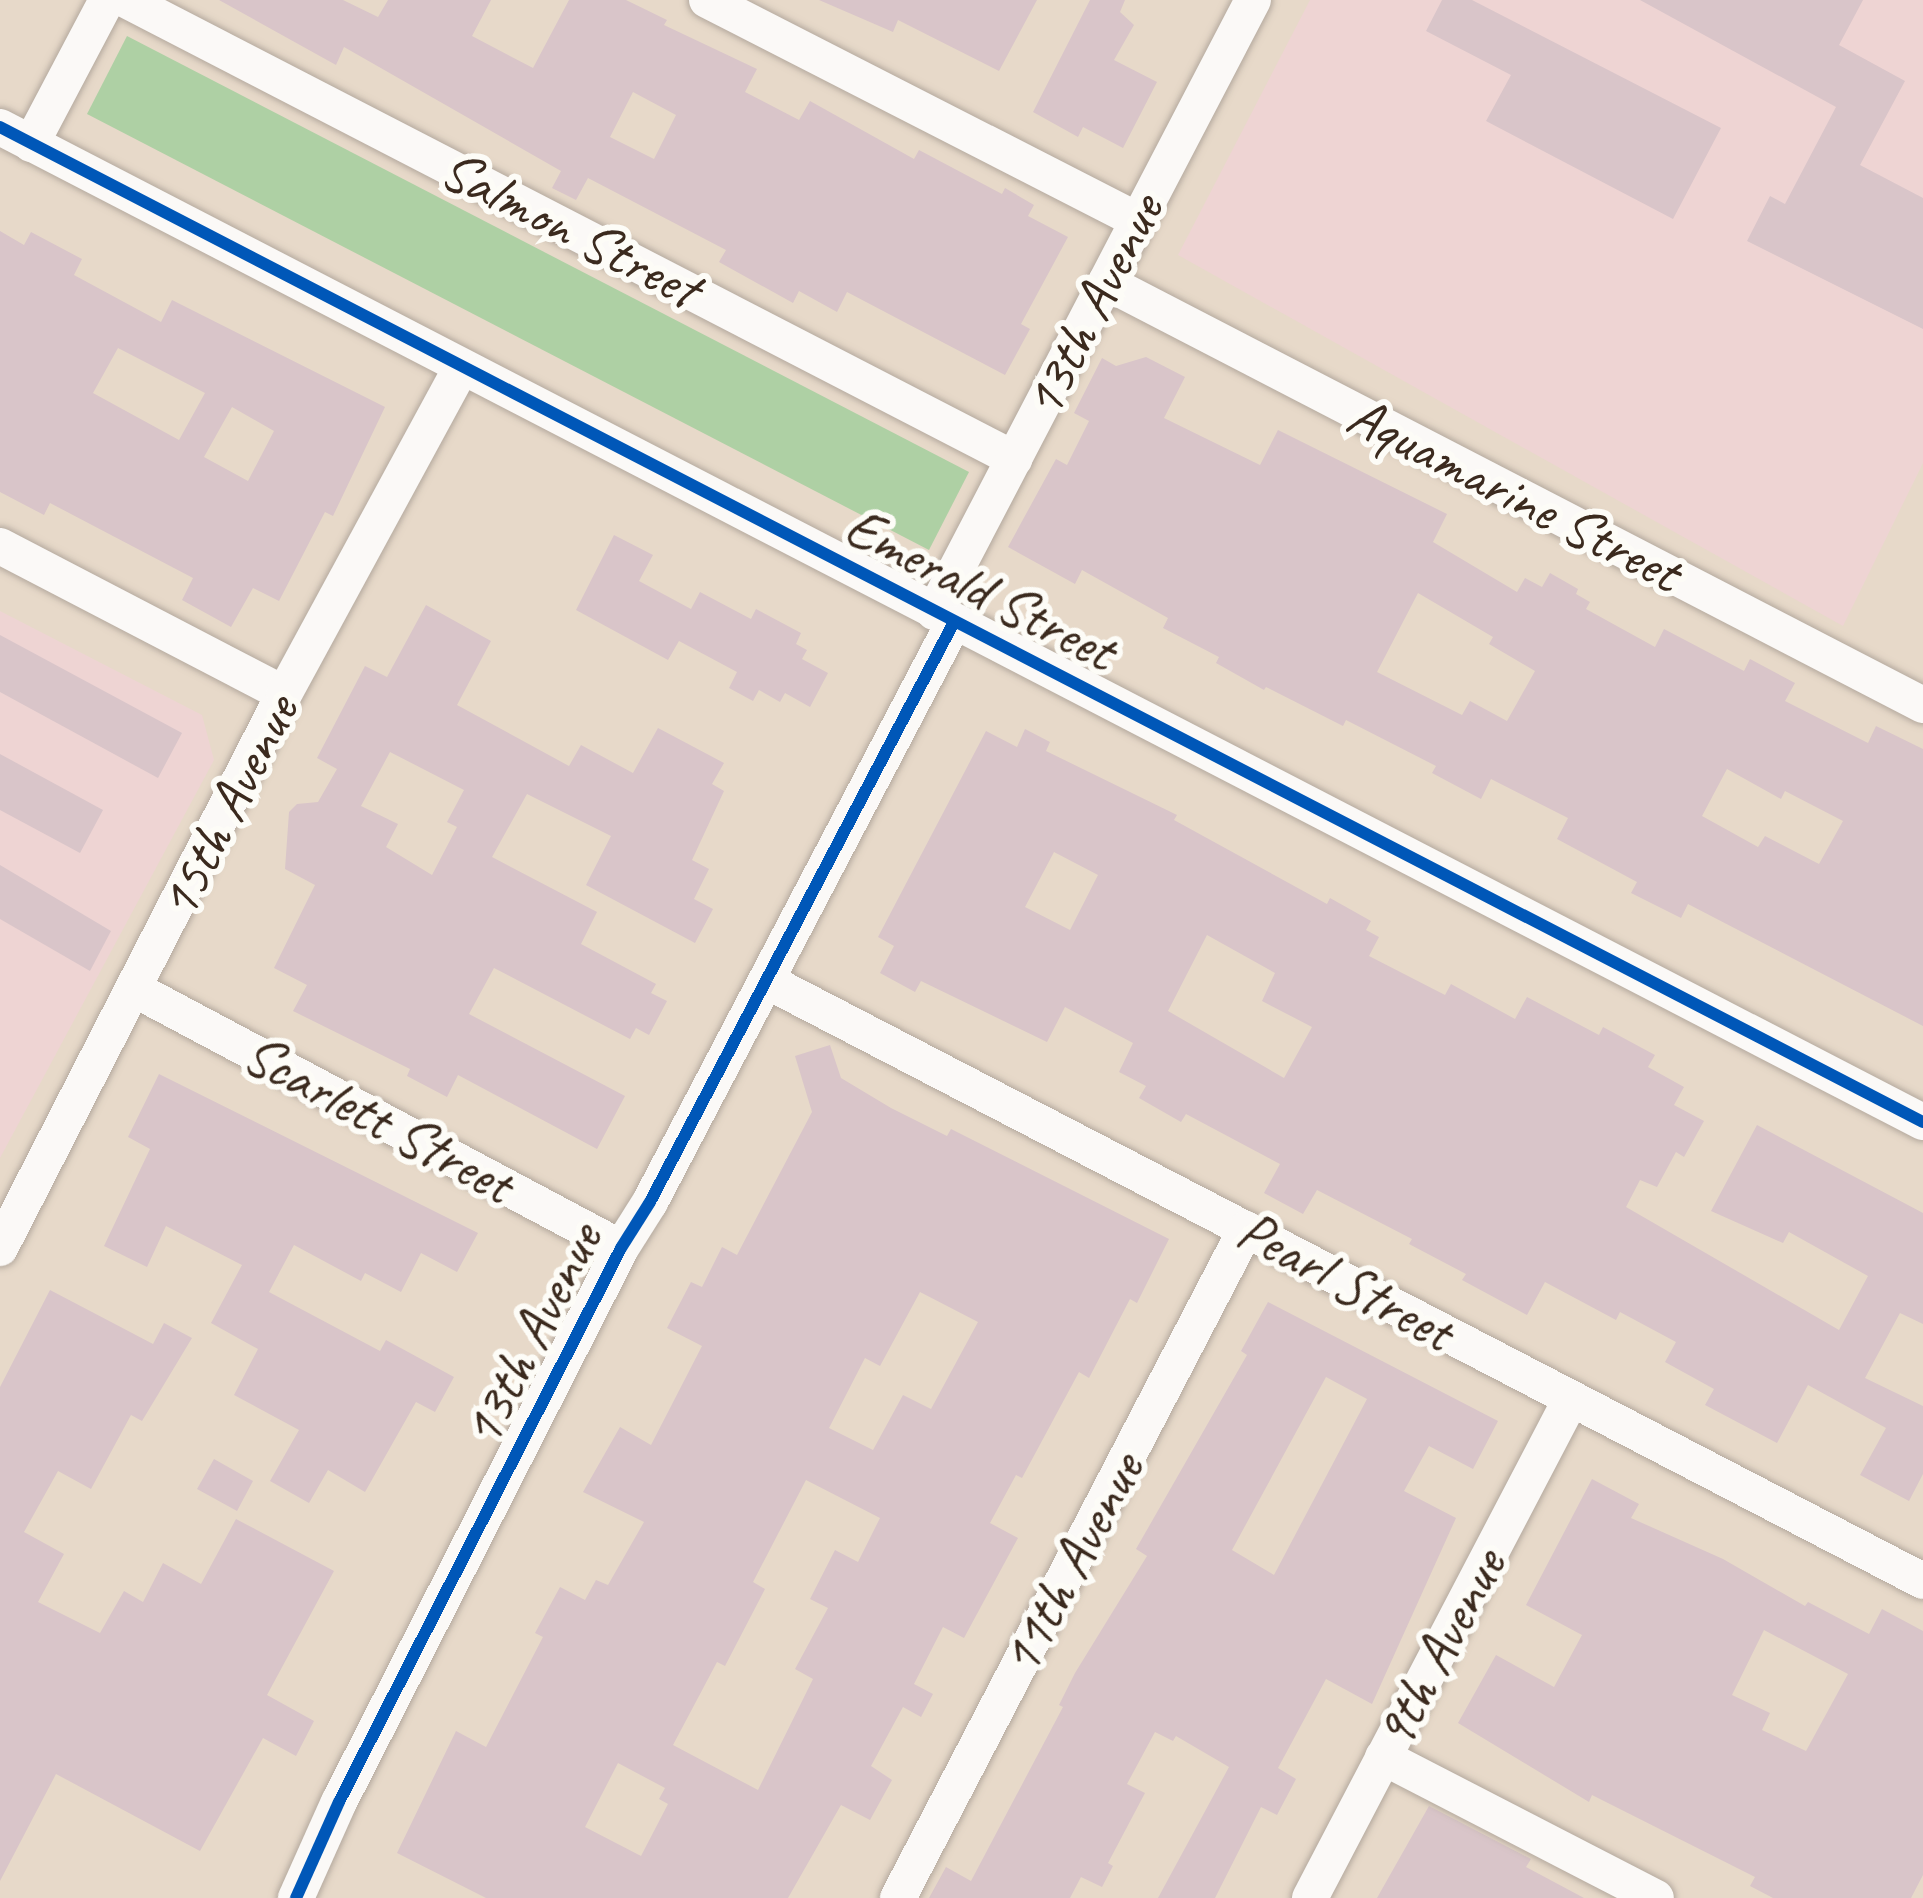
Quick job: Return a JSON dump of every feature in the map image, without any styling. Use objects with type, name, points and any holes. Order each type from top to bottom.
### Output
[{"type":"street","points":[[16,136],[107,0]]},
{"type":"street","name":"Salmon Street","points":[[126,0],[1014,459]]},
{"type":"street","points":[[707,0],[1138,220]]},
{"type":"street","name":"13th Avenue","points":[[300,1897],[339,1802],[620,1247],[650,1202],[766,981],[944,618],[1014,459],[1252,0]]},
{"type":"street","name":"Emerald Street","points":[[16,136],[1923,1122]]},
{"type":"street","name":"Aquamarine Street","points":[[1106,282],[1923,705]]},
{"type":"street","name":"15th Avenue","points":[[0,1249],[284,694],[461,368]]},
{"type":"street","points":[[0,546],[284,694]]},
{"type":"street","name":"Pearl Street","points":[[766,981],[1923,1581]]},
{"type":"street","name":"Scarlett Street","points":[[136,990],[620,1247]]},
{"type":"street","name":"11th Avenue","points":[[898,1898],[1246,1229]]},
{"type":"street","name":"9th Avenue","points":[[1310,1898],[1571,1400]]},
{"type":"street","points":[[1383,1757],[1656,1898]]},
{"type":"shaded area","points":[[1310,0],[1923,0],[1923,463],[1843,626],[1178,255]]},
{"type":"shaded area","points":[[0,611],[202,715],[214,760],[0,1158]]},
{"type":"green space","points":[[127,36],[969,472],[929,550],[87,114]]},
{"type":"building","points":[[219,0],[343,0],[378,17],[388,0],[491,0],[472,36],[533,68],[569,0],[626,0],[667,20],[664,25],[757,69],[745,92],[799,120],[810,101],[914,159],[919,150],[1002,194],[1005,188],[1034,205],[1028,216],[1068,237],[1021,324],[1030,329],[1005,375],[847,292],[837,312],[799,291],[793,303],[719,262],[726,250],[588,178],[576,200],[552,188],[561,171],[344,47],[336,65]],"holes":[[[633,92],[676,115],[654,159],[610,137]]]},
{"type":"building","points":[[819,0],[1037,0],[999,71],[898,20],[893,32]]},
{"type":"building","points":[[1090,0],[1125,0],[1120,12],[1134,25],[1114,60],[1157,82],[1123,148],[1083,127],[1078,137],[1033,112]]},
{"type":"building","points":[[1442,0],[1472,0],[1721,128],[1673,219],[1486,121],[1511,75],[1426,31]]},
{"type":"building","points":[[1640,0],[1863,0],[1839,45],[1905,81],[1860,165],[1923,198],[1923,329],[1747,241],[1770,196],[1785,204],[1836,107]]},
{"type":"building","points":[[0,231],[24,245],[31,232],[82,259],[74,275],[161,322],[172,300],[385,407],[333,516],[325,512],[279,601],[253,588],[231,627],[182,600],[193,578],[50,503],[44,515],[0,492]],"holes":[[[118,348],[205,393],[179,440],[93,393]],[[232,407],[274,431],[248,481],[204,457]]]},
{"type":"building","points":[[1146,357],[1185,377],[1164,418],[1260,465],[1278,430],[1447,514],[1433,542],[1517,592],[1525,578],[1542,587],[1550,573],[1578,589],[1576,594],[1590,602],[1586,609],[1655,647],[1664,629],[1744,671],[1750,659],[1795,683],[1785,701],[1868,743],[1876,726],[1923,749],[1923,1026],[1688,904],[1681,918],[1631,893],[1637,882],[1557,839],[1568,818],[1491,779],[1481,799],[1432,773],[1436,766],[1346,720],[1343,726],[1264,690],[1216,663],[1219,657],[1163,628],[1168,618],[1082,570],[1075,584],[1008,547],[1056,459],[1067,465],[1089,421],[1074,413],[1102,358],[1116,366]],"holes":[[[1418,593],[1493,637],[1489,644],[1535,671],[1507,721],[1470,701],[1462,715],[1377,672]],[[1727,769],[1781,799],[1785,791],[1843,821],[1819,864],[1765,836],[1758,847],[1702,816]]]},
{"type":"building","points":[[614,535],[653,555],[639,581],[691,609],[700,592],[751,619],[756,609],[801,633],[796,644],[807,650],[802,659],[828,673],[810,707],[785,693],[780,702],[759,690],[753,701],[729,688],[737,672],[679,641],[668,660],[576,610]]},
{"type":"building","points":[[426,605],[491,641],[457,705],[569,766],[581,745],[633,773],[658,728],[724,763],[712,784],[724,791],[692,860],[709,869],[694,899],[713,909],[695,943],[586,885],[611,836],[527,794],[492,857],[597,912],[581,944],[656,984],[651,993],[667,1001],[649,1035],[636,1028],[630,1039],[494,968],[469,1014],[625,1096],[597,1149],[458,1075],[447,1097],[407,1076],[410,1069],[293,1011],[307,985],[274,968],[315,885],[285,869],[289,812],[297,804],[318,802],[337,769],[317,758],[365,666],[387,677]],"holes":[[[390,752],[464,790],[447,822],[457,827],[432,875],[386,847],[398,824],[361,806]]]},
{"type":"building","points":[[0,635],[182,733],[158,778],[0,692]]},
{"type":"building","points":[[1025,729],[1050,742],[1046,751],[1177,815],[1174,820],[1327,904],[1330,898],[1371,921],[1366,930],[1379,937],[1369,956],[1445,995],[1451,984],[1515,1019],[1527,997],[1599,1035],[1603,1027],[1655,1055],[1648,1067],[1684,1087],[1674,1105],[1704,1121],[1684,1157],[1676,1152],[1657,1187],[1640,1180],[1626,1207],[1839,1330],[1868,1276],[1789,1232],[1783,1243],[1711,1211],[1757,1125],[1923,1213],[1923,1324],[1900,1313],[1865,1378],[1923,1406],[1923,1474],[1909,1501],[1860,1475],[1886,1428],[1808,1385],[1777,1443],[1705,1405],[1714,1389],[1665,1362],[1676,1342],[1620,1312],[1616,1320],[1545,1282],[1527,1315],[1462,1280],[1466,1274],[1409,1244],[1412,1239],[1317,1190],[1303,1214],[1264,1193],[1280,1164],[1186,1114],[1181,1122],[1139,1098],[1146,1086],[1119,1072],[1133,1043],[1065,1007],[1047,1042],[921,981],[915,992],[880,973],[894,946],[878,937],[986,731],[1017,747]],"holes":[[[1054,852],[1098,875],[1070,930],[1025,907]],[[1207,935],[1275,973],[1262,1001],[1312,1027],[1284,1078],[1168,1011]]]},
{"type":"building","points":[[0,754],[103,810],[80,853],[0,810]]},
{"type":"building","points":[[0,865],[111,931],[90,971],[0,919]]},
{"type":"building","points":[[830,1045],[841,1078],[891,1108],[947,1136],[951,1129],[1169,1239],[1137,1303],[1130,1299],[1089,1378],[1079,1372],[1022,1478],[1016,1475],[990,1523],[1018,1538],[964,1638],[943,1627],[914,1684],[933,1694],[921,1717],[903,1707],[871,1766],[892,1780],[870,1820],[841,1805],[788,1898],[486,1898],[397,1853],[456,1731],[486,1747],[543,1637],[535,1633],[560,1587],[585,1600],[596,1580],[608,1585],[644,1522],[583,1492],[620,1427],[651,1445],[702,1346],[667,1328],[691,1282],[702,1287],[722,1247],[737,1255],[812,1112],[795,1056]],"holes":[[[920,1292],[978,1322],[931,1409],[903,1395],[873,1450],[829,1428],[865,1358],[880,1366]],[[806,1480],[880,1518],[858,1562],[835,1550],[810,1599],[828,1608],[795,1669],[813,1679],[758,1790],[673,1745],[717,1662],[725,1666],[765,1589],[753,1582]],[[618,1763],[665,1788],[659,1799],[668,1804],[641,1856],[585,1827]]]},
{"type":"building","points":[[159,1074],[478,1233],[457,1272],[421,1253],[401,1292],[365,1273],[361,1281],[294,1245],[269,1292],[380,1351],[386,1340],[454,1377],[435,1412],[416,1402],[365,1492],[328,1470],[309,1503],[270,1481],[299,1430],[234,1395],[258,1349],[211,1323],[242,1265],[166,1226],[147,1267],[104,1246],[150,1149],[128,1137]]},
{"type":"building","points":[[50,1290],[153,1344],[164,1323],[192,1338],[142,1421],[131,1415],[91,1489],[58,1471],[24,1532],[64,1554],[38,1602],[100,1633],[124,1591],[143,1602],[163,1563],[201,1584],[236,1519],[334,1571],[267,1695],[314,1721],[296,1756],[263,1738],[200,1851],[56,1774],[0,1881],[0,1387]]},
{"type":"building","points":[[1268,1302],[1498,1421],[1473,1469],[1429,1446],[1404,1491],[1456,1518],[1372,1704],[1326,1679],[1278,1768],[1296,1779],[1277,1815],[1261,1807],[1215,1898],[1158,1898],[1229,1767],[1176,1736],[1173,1741],[1155,1732],[1127,1784],[1145,1793],[1108,1863],[1113,1866],[1102,1887],[1081,1877],[1070,1898],[929,1898],[946,1867],[971,1881],[1063,1707],[1059,1705],[1075,1673],[1147,1556],[1136,1549],[1247,1355],[1241,1351]],"holes":[[[1326,1377],[1367,1399],[1274,1575],[1232,1550]]]},
{"type":"building","points":[[214,1459],[253,1481],[237,1511],[197,1489]]},
{"type":"building","points":[[1592,1479],[1639,1504],[1631,1518],[1723,1559],[1805,1606],[1808,1602],[1869,1634],[1882,1609],[1923,1631],[1923,1875],[1911,1898],[1773,1898],[1750,1886],[1755,1877],[1592,1795],[1589,1802],[1458,1723],[1496,1655],[1554,1687],[1582,1635],[1526,1605]],"holes":[[[1764,1630],[1848,1674],[1806,1751],[1762,1730],[1770,1713],[1732,1695]]]},
{"type":"building","points":[[1429,1806],[1531,1859],[1526,1867],[1584,1898],[1377,1898]]},
{"type":"cycle path","points":[[0,127],[1923,1122]]},
{"type":"cycle path","points":[[296,1898],[339,1802],[621,1248],[650,1202],[953,624]]}]
